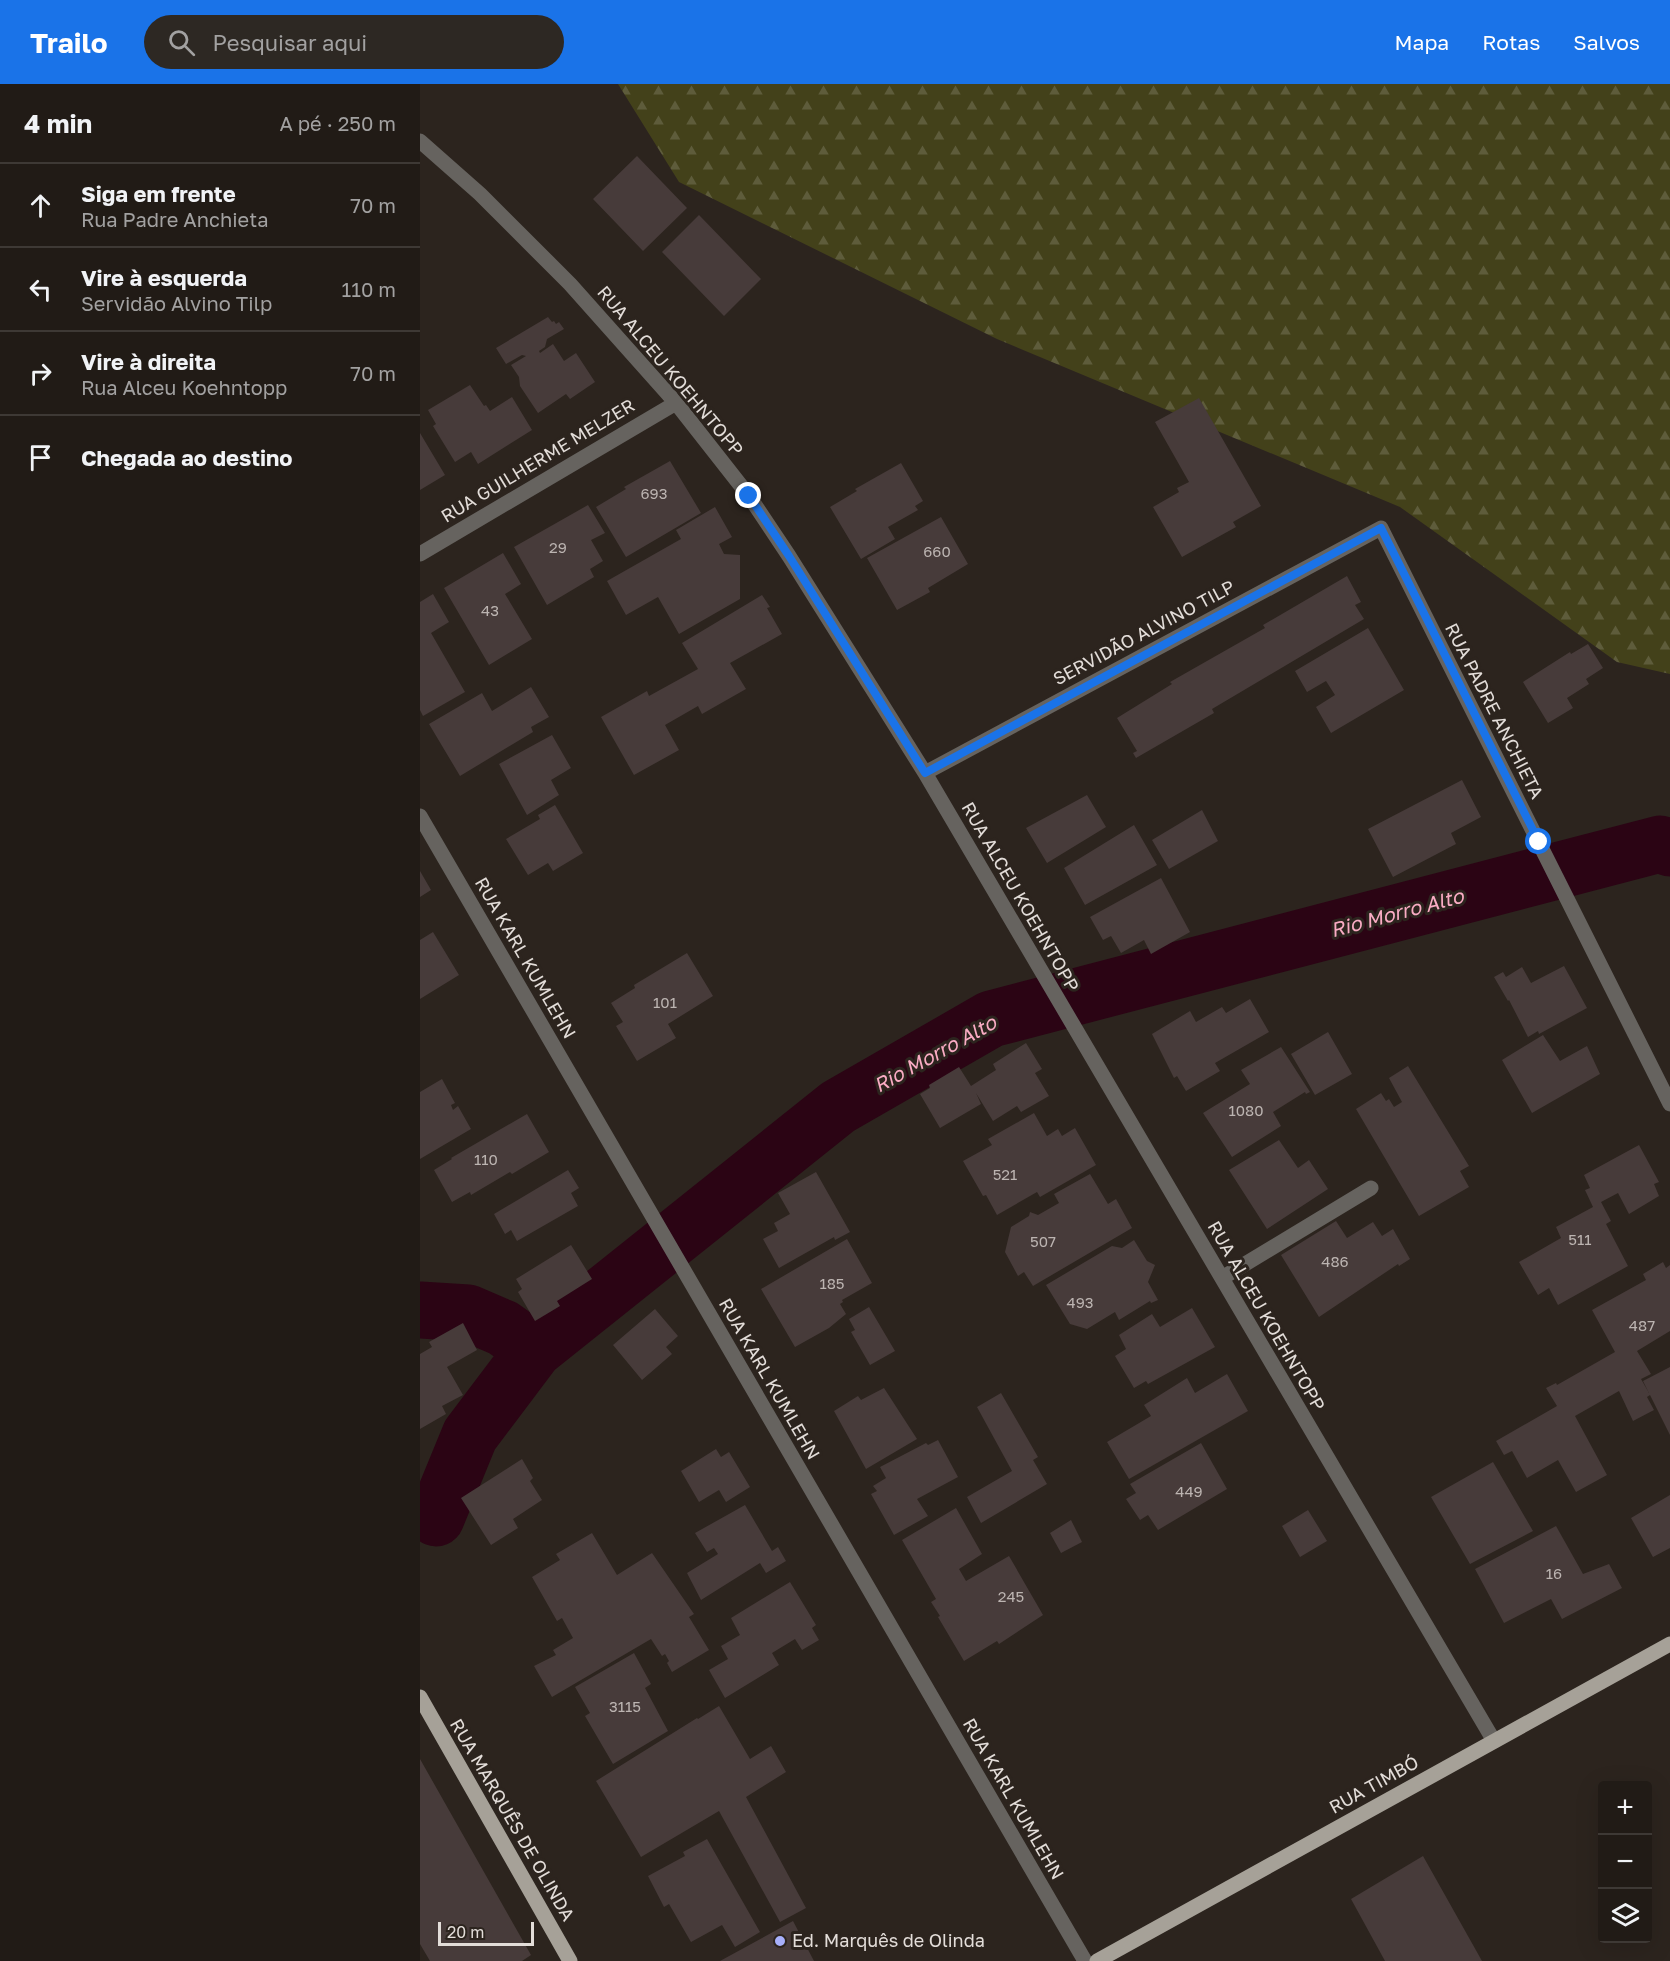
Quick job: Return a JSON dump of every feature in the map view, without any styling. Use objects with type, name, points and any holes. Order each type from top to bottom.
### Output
[{"type":"main road","name":"RUA TIMBÓ","points":[[1097,1961],[1670,1644]]},
{"type":"main road","name":"RUA MARQUÊS DE OLINDA","points":[[420,1697],[570,1961]]},
{"type":"street","name":"RUA ALCEU KOEHNTOPP","points":[[420,141],[480,194],[570,284],[676,403],[749,496],[925,773],[1494,1741]]},
{"type":"street","name":"RUA GUILHERME MELZER","points":[[420,554],[676,403]]},
{"type":"street","name":"SERVIDÃO ALVINO TILP","points":[[925,773],[1381,528]]},
{"type":"street","name":"RUA PADRE ANCHIETA","points":[[1381,528],[1670,1104]]},
{"type":"street","name":"RUA KARL KUMLEHN","points":[[420,816],[1085,1961]]},
{"type":"street","points":[[1222,1278],[1371,1188]]},
{"type":"green space","points":[[618,84],[1670,84],[1670,674],[1617,662],[1400,507],[997,339],[679,182]]},
{"type":"building","points":[[637,156],[687,208],[643,251],[593,199]]},
{"type":"building","points":[[699,215],[761,279],[724,316],[662,252]]},
{"type":"building","points":[[548,317],[556,324],[559,322],[564,329],[547,339],[540,353],[553,344],[564,361],[576,353],[595,382],[570,399],[566,394],[538,413],[520,386],[519,377],[511,365],[526,356],[522,355],[506,364],[496,348]]},
{"type":"building","points":[[470,385],[490,411],[512,397],[532,430],[478,464],[471,452],[455,462],[433,426],[436,424],[428,410]]},
{"type":"building","points":[[1199,398],[1261,506],[1233,522],[1236,527],[1182,557],[1153,507],[1179,492],[1177,488],[1189,482],[1155,422]]},
{"type":"building","points":[[420,433],[445,475],[420,490]]},
{"type":"building","points":[[670,461],[701,513],[626,557],[596,507],[626,489],[624,487]]},
{"type":"building","points":[[901,463],[923,501],[915,506],[918,510],[888,527],[895,539],[861,559],[830,507],[857,491],[855,489]]},
{"type":"building","points":[[588,505],[605,533],[591,540],[603,561],[590,569],[594,577],[547,605],[514,547]]},
{"type":"building","points":[[715,507],[732,537],[719,544],[724,554],[740,555],[740,599],[679,634],[658,597],[626,615],[607,581],[681,539],[676,530]]},
{"type":"building","points":[[941,517],[968,564],[928,588],[930,592],[897,610],[867,558]]},
{"type":"building","points":[[503,553],[521,584],[505,594],[532,639],[489,665],[444,588]]},
{"type":"building","points":[[1347,576],[1361,602],[1355,605],[1364,619],[1212,709],[1214,713],[1136,758],[1133,753],[1137,751],[1117,718],[1172,684],[1170,682],[1265,628],[1263,625]]},
{"type":"building","points":[[433,594],[449,622],[431,633],[465,692],[423,716],[420,710],[420,602]]},
{"type":"building","points":[[762,595],[782,634],[730,663],[746,689],[702,714],[698,706],[665,725],[679,750],[634,775],[601,717],[647,691],[649,696],[698,669],[682,643]]},
{"type":"building","points":[[1368,628],[1404,690],[1331,733],[1316,707],[1335,695],[1326,681],[1307,692],[1295,671]]},
{"type":"building","points":[[1588,644],[1603,668],[1586,679],[1589,684],[1567,698],[1573,708],[1548,723],[1523,682],[1570,652],[1571,654]]},
{"type":"building","points":[[531,687],[549,717],[531,727],[533,732],[460,776],[429,724],[482,693],[492,711]]},
{"type":"building","points":[[552,735],[571,768],[551,780],[559,795],[527,815],[499,764]]},
{"type":"building","points":[[1462,780],[1481,817],[1451,833],[1456,844],[1393,877],[1368,829]]},
{"type":"building","points":[[1087,795],[1106,827],[1047,863],[1026,828]]},
{"type":"building","points":[[555,805],[583,853],[553,871],[548,863],[528,875],[506,839],[540,819],[538,815]]},
{"type":"building","points":[[1202,810],[1218,841],[1169,869],[1152,840]]},
{"type":"building","points":[[1134,825],[1157,865],[1085,905],[1064,868]]},
{"type":"building","points":[[420,871],[431,890],[420,897]]},
{"type":"building","points":[[1161,878],[1190,932],[1151,954],[1144,940],[1121,953],[1111,936],[1103,940],[1090,917]]},
{"type":"building","points":[[433,932],[459,975],[420,999],[420,940]]},
{"type":"building","points":[[687,953],[713,996],[668,1024],[676,1038],[637,1061],[616,1026],[623,1022],[611,1003],[635,988],[634,985]]},
{"type":"building","points":[[1564,966],[1587,1008],[1539,1034],[1538,1031],[1528,1037],[1494,977],[1503,972],[1506,977],[1522,967],[1531,983]]},
{"type":"building","points":[[1250,999],[1269,1032],[1215,1063],[1220,1071],[1186,1091],[1177,1076],[1174,1078],[1152,1034],[1190,1011],[1196,1022],[1222,1007],[1226,1013]]},
{"type":"building","points":[[1328,1032],[1352,1074],[1315,1095],[1291,1054]]},
{"type":"building","points":[[1543,1035],[1560,1061],[1587,1046],[1600,1074],[1532,1113],[1502,1060]]},
{"type":"building","points":[[1026,1043],[1042,1069],[1035,1073],[1049,1096],[1021,1112],[1017,1106],[993,1121],[976,1093],[981,1104],[940,1128],[920,1094],[930,1088],[929,1085],[959,1067],[971,1086],[996,1070],[993,1064]]},
{"type":"building","points":[[1281,1047],[1310,1092],[1306,1094],[1305,1092],[1273,1112],[1281,1126],[1232,1157],[1203,1113],[1250,1084],[1241,1070]]},
{"type":"building","points":[[1408,1066],[1469,1166],[1460,1171],[1469,1187],[1419,1216],[1356,1109],[1381,1093],[1394,1107],[1402,1102],[1389,1078]]},
{"type":"building","points":[[442,1079],[455,1103],[451,1105],[453,1110],[458,1106],[471,1129],[420,1159],[420,1092]]},
{"type":"building","points":[[1034,1113],[1047,1136],[1058,1129],[1062,1136],[1075,1128],[1096,1165],[1040,1197],[1037,1192],[997,1215],[963,1161],[992,1145],[988,1139]]},
{"type":"building","points":[[527,1114],[549,1152],[512,1174],[510,1172],[471,1195],[470,1192],[452,1202],[434,1170]]},
{"type":"building","points":[[1279,1140],[1298,1168],[1309,1160],[1328,1189],[1267,1229],[1229,1170]]},
{"type":"building","points":[[1639,1145],[1659,1182],[1654,1184],[1659,1196],[1629,1214],[1618,1193],[1601,1202],[1611,1221],[1606,1224],[1628,1266],[1558,1305],[1549,1288],[1538,1295],[1519,1262],[1561,1238],[1556,1227],[1593,1207],[1585,1190],[1590,1188],[1584,1175]]},
{"type":"building","points":[[568,1170],[579,1188],[571,1193],[578,1206],[517,1241],[511,1230],[505,1234],[494,1214]]},
{"type":"building","points":[[816,1172],[850,1232],[835,1240],[834,1237],[779,1268],[763,1239],[778,1231],[774,1223],[790,1214],[778,1193]]},
{"type":"building","points":[[1090,1174],[1108,1204],[1116,1199],[1132,1228],[1033,1286],[1024,1272],[1018,1276],[1005,1252],[1011,1227],[1029,1216],[1030,1212],[1038,1215],[1059,1203],[1054,1194]]},
{"type":"building","points":[[1336,1221],[1347,1238],[1373,1222],[1382,1236],[1393,1229],[1410,1259],[1399,1266],[1398,1264],[1319,1317],[1281,1255]]},
{"type":"building","points":[[847,1239],[872,1283],[842,1300],[840,1304],[846,1314],[829,1328],[795,1347],[761,1289]]},
{"type":"building","points":[[1134,1240],[1147,1261],[1155,1265],[1148,1282],[1158,1300],[1151,1303],[1150,1301],[1119,1320],[1115,1312],[1087,1329],[1070,1324],[1046,1285],[1112,1246],[1122,1248]]},
{"type":"building","points":[[571,1245],[592,1279],[557,1301],[560,1306],[535,1321],[518,1292],[522,1289],[516,1279]]},
{"type":"building","points":[[1663,1262],[1666,1268],[1670,1265],[1670,1331],[1637,1351],[1651,1374],[1641,1379],[1649,1393],[1643,1381],[1670,1367],[1670,1435],[1650,1395],[1647,1397],[1654,1410],[1633,1421],[1619,1391],[1575,1416],[1607,1475],[1576,1492],[1558,1460],[1527,1478],[1512,1451],[1504,1455],[1496,1441],[1557,1406],[1546,1388],[1556,1383],[1557,1385],[1615,1352],[1592,1310],[1646,1280],[1643,1274]]},
{"type":"building","points":[[869,1307],[895,1351],[870,1365],[851,1332],[855,1330],[849,1319]]},
{"type":"building","points":[[1192,1308],[1215,1347],[1148,1384],[1146,1381],[1134,1388],[1115,1356],[1126,1349],[1119,1335],[1152,1314],[1160,1327]]},
{"type":"building","points":[[655,1309],[678,1336],[666,1347],[672,1354],[642,1380],[613,1345]]},
{"type":"building","points":[[463,1323],[477,1350],[447,1367],[463,1395],[442,1406],[446,1414],[420,1429],[420,1354],[432,1347],[429,1342]]},
{"type":"building","points":[[1227,1374],[1248,1411],[1129,1479],[1107,1442],[1151,1416],[1144,1405],[1187,1378],[1195,1393]]},
{"type":"building","points":[[884,1388],[917,1439],[866,1469],[834,1411],[858,1396],[861,1400]]},
{"type":"building","points":[[1001,1393],[1038,1457],[1033,1460],[1047,1484],[981,1523],[967,1497],[1012,1471],[977,1407]]},
{"type":"building","points":[[938,1440],[958,1477],[917,1499],[928,1516],[894,1535],[871,1494],[877,1491],[873,1486],[886,1478],[880,1467],[926,1443],[928,1445]]},
{"type":"building","points":[[1201,1443],[1227,1489],[1158,1530],[1148,1515],[1140,1520],[1126,1499],[1136,1493],[1130,1484]]},
{"type":"building","points":[[716,1449],[721,1457],[729,1452],[750,1487],[726,1502],[719,1490],[699,1502],[681,1471]]},
{"type":"building","points":[[522,1459],[533,1478],[530,1481],[542,1500],[513,1519],[518,1528],[491,1545],[461,1498]]},
{"type":"building","points":[[1493,1462],[1533,1531],[1470,1564],[1431,1497]]},
{"type":"building","points":[[1670,1495],[1670,1548],[1653,1557],[1631,1518]]},
{"type":"building","points":[[745,1505],[772,1551],[778,1547],[786,1561],[766,1573],[760,1563],[701,1600],[687,1573],[718,1554],[714,1548],[707,1552],[695,1533]]},
{"type":"building","points":[[956,1508],[982,1554],[959,1569],[966,1581],[1009,1556],[1043,1615],[999,1644],[997,1641],[964,1661],[931,1602],[936,1599],[902,1540]]},
{"type":"building","points":[[1308,1510],[1327,1541],[1300,1557],[1282,1526]]},
{"type":"building","points":[[1071,1520],[1082,1542],[1061,1553],[1050,1533]]},
{"type":"building","points":[[1556,1526],[1583,1574],[1609,1564],[1622,1588],[1562,1619],[1551,1599],[1504,1623],[1475,1569]]},
{"type":"building","points":[[592,1533],[617,1575],[652,1553],[694,1614],[689,1617],[709,1650],[672,1672],[665,1654],[662,1656],[651,1639],[552,1697],[534,1666],[556,1655],[553,1650],[573,1638],[562,1618],[557,1621],[532,1577],[560,1560],[556,1554]]},
{"type":"building","points":[[790,1582],[816,1625],[812,1628],[819,1640],[802,1650],[795,1639],[772,1653],[779,1665],[725,1698],[709,1670],[728,1659],[721,1646],[740,1635],[731,1618]]},
{"type":"building","points":[[634,1653],[651,1684],[645,1688],[668,1731],[613,1764],[585,1716],[590,1713],[575,1687]]},
{"type":"building","points":[[719,1706],[750,1759],[771,1746],[786,1772],[746,1797],[806,1908],[780,1922],[719,1811],[641,1857],[596,1781]]},
{"type":"building","points":[[420,1759],[531,1955],[522,1961],[430,1961],[420,1944]]},
{"type":"building","points":[[707,1839],[760,1932],[735,1947],[722,1925],[691,1942],[669,1904],[664,1907],[648,1876],[685,1856],[683,1852]]},
{"type":"building","points":[[1423,1856],[1482,1961],[1385,1961],[1351,1899]]},
{"type":"building","name":"Ed. Marquês de Olinda","points":[[793,1921],[814,1961],[720,1961]]},
{"type":"waterway","name":"Rio Morro Alto","points":[[436,1518],[470,1435],[534,1350],[838,1107],[991,1019],[1660,844],[1670,848]]},
{"type":"waterway","points":[[420,1310],[468,1313],[503,1328],[534,1350]]},
{"type":"place","name":"Ed. Marquês de Olinda","points":[[780,1941]]},
{"type":"route","points":[[749,496],[925,773],[1381,528],[1539,842]]}]
